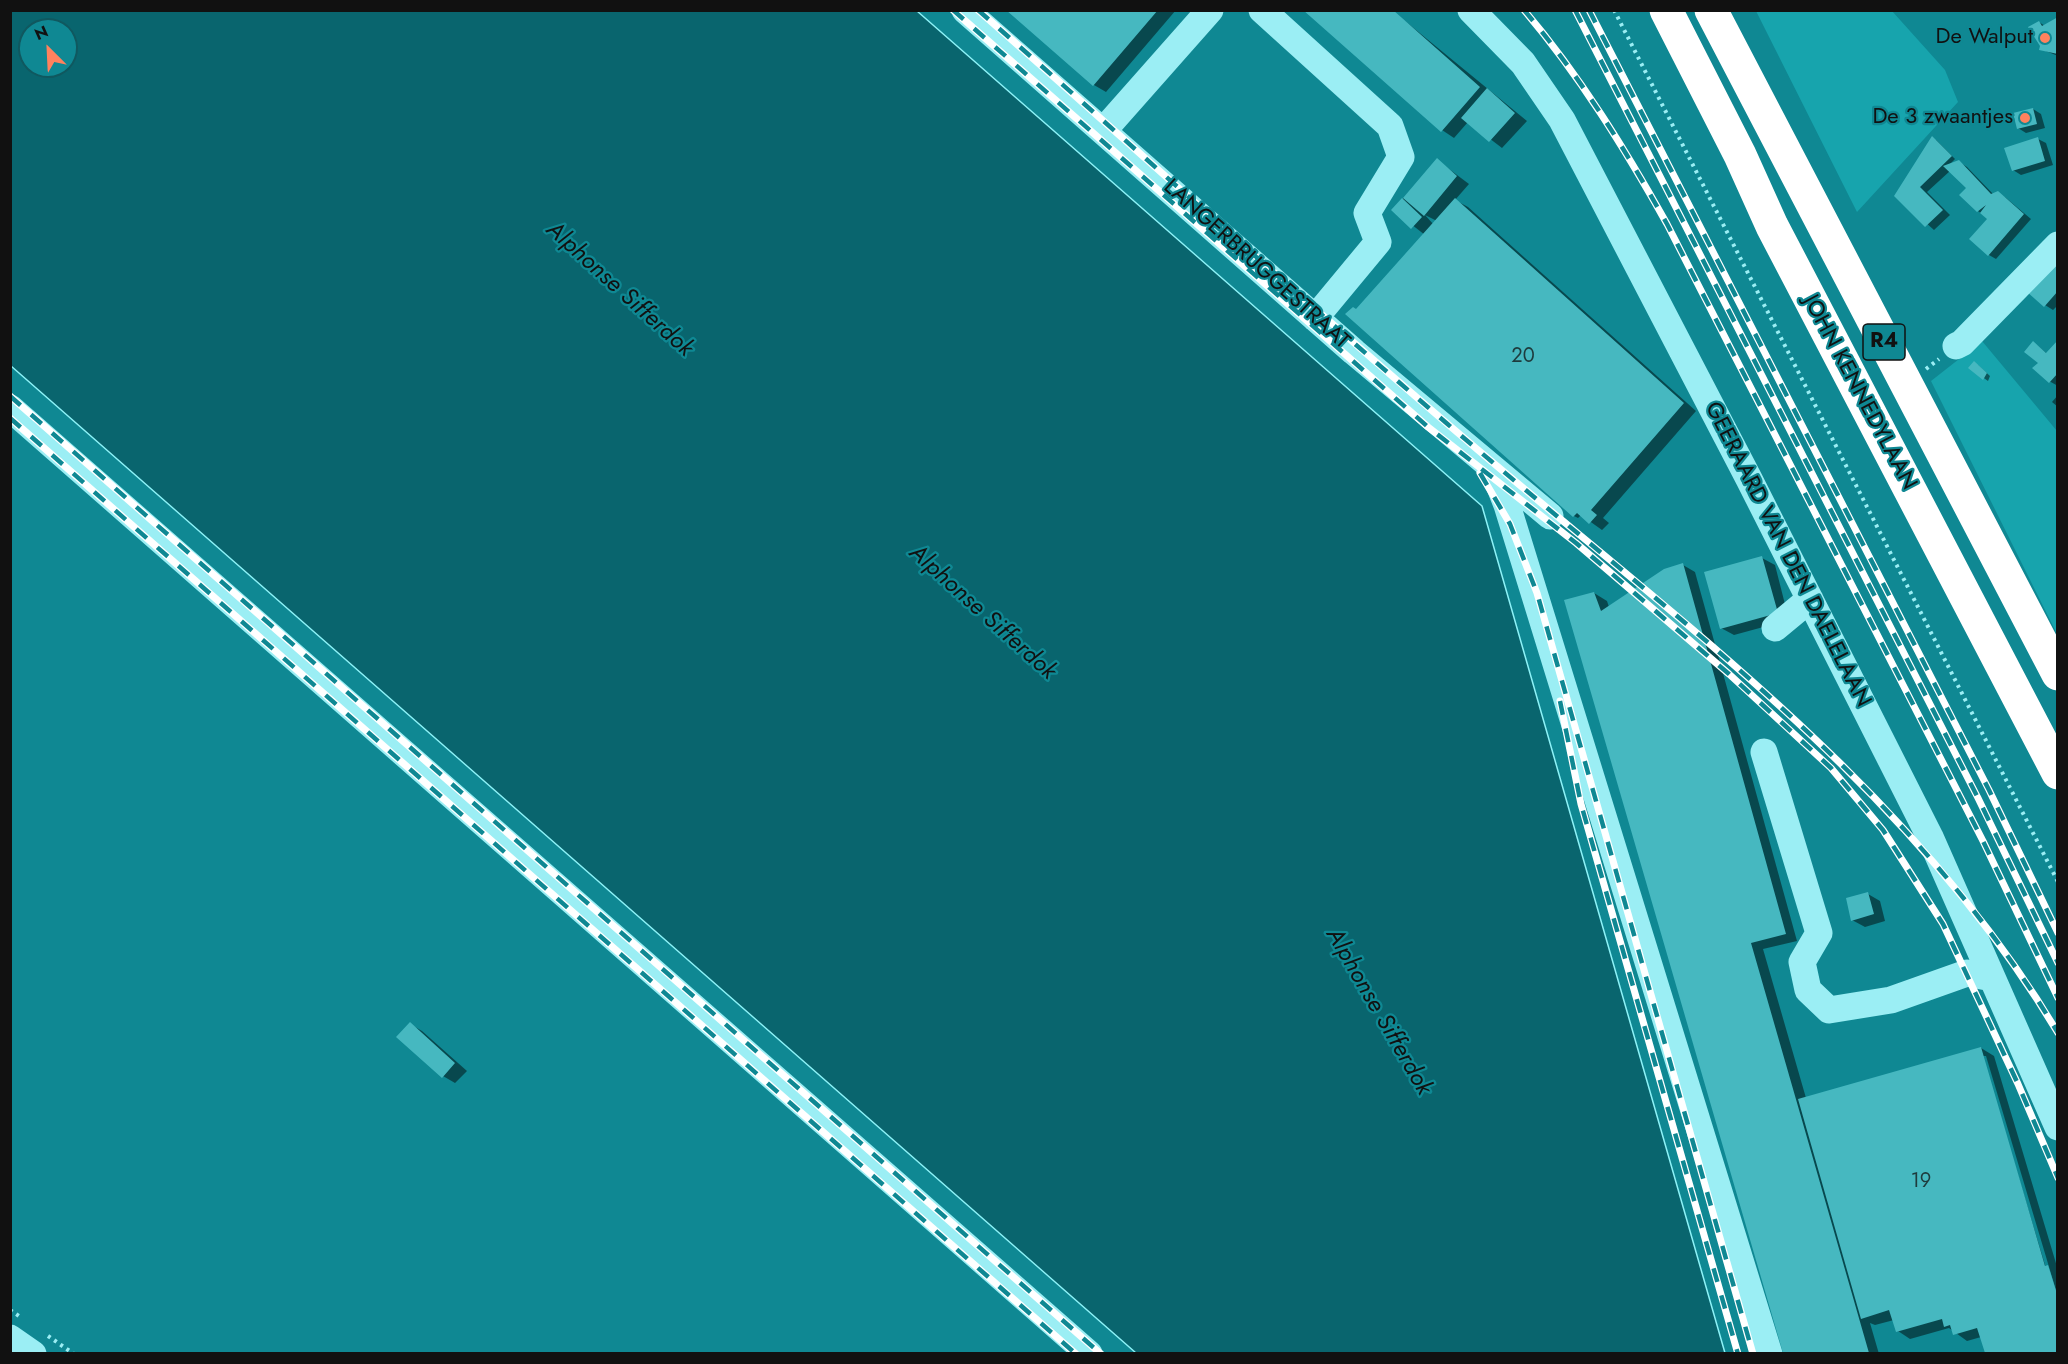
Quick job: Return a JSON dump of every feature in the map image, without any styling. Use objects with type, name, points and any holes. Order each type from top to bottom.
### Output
[{"type":"highway","name":"JOHN KENNEDYLAAN","points":[[1666,10],[1740,155],[1772,226],[2058,773]]},
{"type":"highway","name":"JOHN KENNEDYLAAN","points":[[1711,10],[2058,674]]},
{"type":"street","name":"LANGERBRUGGESTRAAT","points":[[965,10],[1315,318],[1550,516]]},
{"type":"street","points":[[1103,131],[1210,10]]},
{"type":"street","points":[[1262,10],[1390,126],[1401,157],[1368,213],[1378,242],[1315,318]]},
{"type":"street","name":"GEERAARD VAN DEN DAELELAAN","points":[[1471,10],[1523,63],[1562,120],[1810,599],[1930,837],[2058,1127]]},
{"type":"street","points":[[1956,346],[1962,343],[2058,245]]},
{"type":"street","points":[[10,408],[1089,1353]]},
{"type":"street","points":[[1493,469],[1507,505],[1769,1353]]},
{"type":"street","points":[[1775,627],[1810,599]]},
{"type":"street","points":[[1764,752],[1819,933],[1802,962],[1808,990],[1829,1010],[1891,1000],[1967,973],[1992,978]]},
{"type":"street","points":[[10,1338],[33,1353]]},
{"type":"path","points":[[1614,10],[2058,882]]},
{"type":"path","points":[[1906,384],[1956,346]]},
{"type":"green space","points":[[1756,11],[1892,11],[1945,70],[1958,102],[1857,212]]},
{"type":"green space","points":[[1982,341],[2057,431],[2057,634],[1931,381]]},
{"type":"water","name":"Alphonse Sifferdok","points":[[11,10],[917,11],[1482,506],[1725,1353],[1136,1353],[11,366]]},
{"type":"building","points":[[1006,10],[1158,10],[1093,86]]},
{"type":"building","points":[[1303,10],[1393,10],[1480,87],[1441,132]]},
{"type":"building","name":"De Walput","points":[[2058,17],[2058,54],[2039,50],[2040,46],[2028,27],[2039,21],[2042,26]]},
{"type":"building","points":[[1487,88],[1515,113],[1489,142],[1461,118]]},
{"type":"building","points":[[2033,108],[2037,124],[2017,129],[2013,113]]},
{"type":"building","points":[[1932,136],[1952,156],[1920,187],[1943,210],[1925,227],[1894,196]]},
{"type":"building","points":[[2038,137],[2045,161],[2012,171],[2004,148]]},
{"type":"building","points":[[1437,158],[1457,176],[1424,216],[1403,198]]},
{"type":"building","points":[[1959,160],[1991,194],[1998,191],[2024,214],[1988,256],[1969,239],[1987,219],[1980,213],[1986,205],[1977,212],[1959,195],[1966,188],[1943,166]]},
{"type":"building","points":[[1402,198],[1422,217],[1411,229],[1391,210]]},
{"type":"building","points":[[1455,198],[1684,403],[1591,510],[1597,515],[1589,524],[1577,513],[1573,517],[1345,314],[1353,307],[1356,309]]},
{"type":"building","points":[[2058,255],[2058,291],[2044,307],[2026,291]]},
{"type":"building","points":[[2058,340],[2058,373],[2049,383],[2032,368],[2038,363],[2024,352],[2033,341],[2046,353]]},
{"type":"building","points":[[1974,361],[1987,373],[1983,380],[1968,368]]},
{"type":"building","points":[[1762,556],[1778,613],[1720,629],[1704,572]]},
{"type":"building","points":[[1683,563],[1786,934],[1751,943],[1869,1353],[1783,1353],[1564,600],[1594,592],[1601,611],[1664,569]]},
{"type":"building","points":[[1868,892],[1874,914],[1851,921],[1846,898]]},
{"type":"building","points":[[410,1022],[455,1063],[442,1078],[396,1037]]},
{"type":"building","points":[[1981,1047],[2045,1266],[2048,1265],[2058,1297],[2058,1353],[1985,1353],[1977,1328],[1953,1335],[1950,1325],[1944,1327],[1942,1319],[1896,1332],[1889,1310],[1861,1319],[1798,1099]]},
{"type":"railway","points":[[953,10],[1428,427],[1576,543],[1729,674],[1831,768],[1883,830],[1943,924],[2018,1084],[2058,1178]]},
{"type":"railway","points":[[978,10],[1361,350],[1724,656],[1799,724],[1871,794],[1939,869],[2002,948],[2058,1033]]},
{"type":"railway","points":[[1524,10],[1564,61],[1601,114],[1667,224],[1983,841],[2058,998]]},
{"type":"railway","points":[[1575,10],[1978,798],[2058,963]]},
{"type":"railway","points":[[1589,10],[1989,790],[2058,933]]},
{"type":"railway","points":[[10,396],[1101,1354]]},
{"type":"railway","points":[[10,418],[1076,1354]]},
{"type":"railway","points":[[1480,473],[1510,524],[1537,593],[1753,1354]]},
{"type":"railway","points":[[1560,701],[1581,804],[1738,1354]]},
{"type":"place","name":"De Walput","points":[[2045,38]]},
{"type":"place","name":"De 3 zwaantjes","points":[[2025,118]]}]
